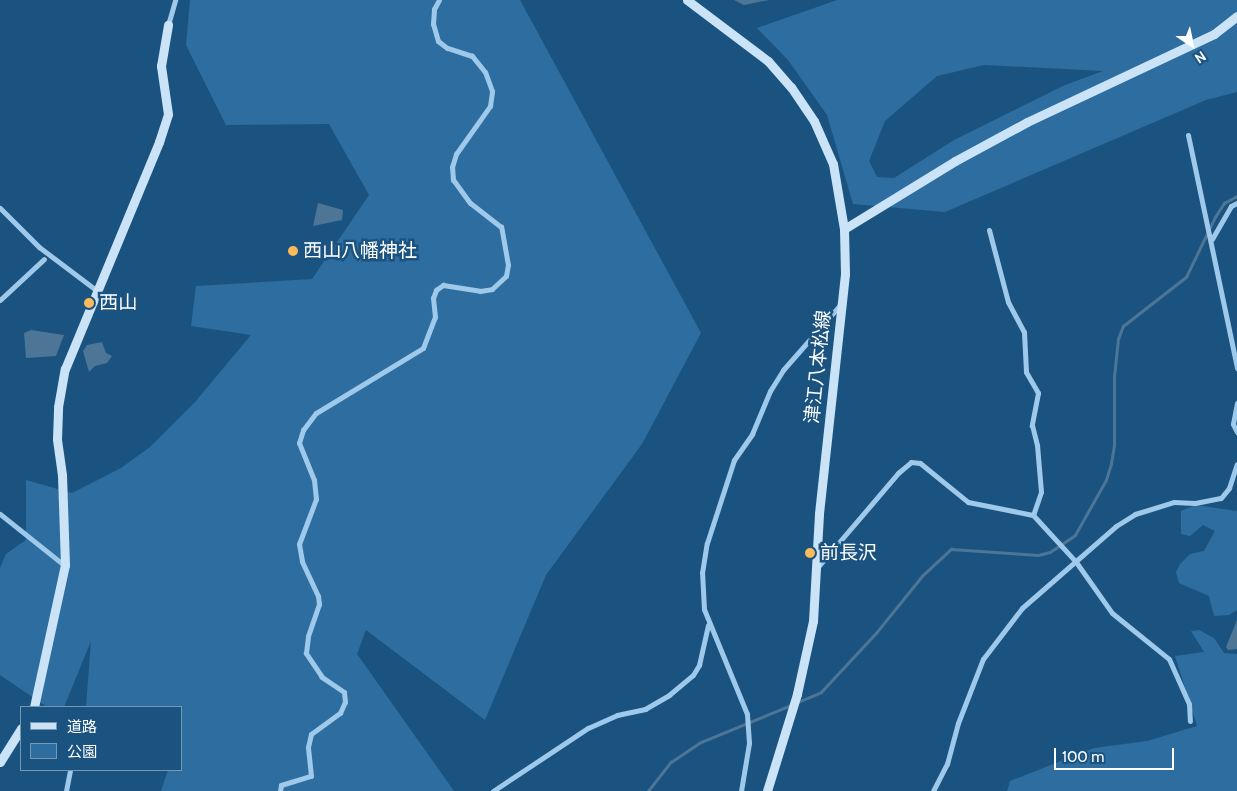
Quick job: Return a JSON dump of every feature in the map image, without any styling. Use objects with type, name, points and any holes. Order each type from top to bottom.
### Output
[{"type":"street","points":[[34,706],[65,565],[58,407],[65,369],[96,290],[130,216],[168,114],[161,66],[175,0]]},
{"type":"street","points":[[280,791],[282,785],[311,776],[308,747],[311,734],[340,713],[345,702],[344,692],[322,677],[306,654],[318,604],[318,596],[302,561],[299,544],[316,499],[314,480],[300,443],[303,430],[316,413],[423,348],[435,317],[433,298],[436,290],[442,284],[480,291],[492,289],[506,276],[508,265],[501,227],[470,203],[453,180],[452,168],[456,154],[490,106],[492,91],[485,72],[472,56],[447,48],[438,41],[433,24],[434,9],[439,0]]},
{"type":"street","name":"津江八本松線","points":[[687,0],[768,61],[791,87],[814,121],[833,164],[844,229],[842,302],[819,514],[813,621],[797,694],[767,791]]},
{"type":"street","points":[[844,229],[955,161],[1027,122],[1214,34],[1237,16]]},
{"type":"street","points":[[1188,135],[1237,368]]},
{"type":"street","points":[[1211,240],[1231,206],[1237,204]]},
{"type":"street","points":[[0,208],[39,247],[96,290]]},
{"type":"street","points":[[989,230],[1008,302],[1024,332],[1026,372],[1038,392],[1032,425],[1037,445],[1041,492],[1033,515]]},
{"type":"street","points":[[0,300],[44,259]]},
{"type":"street","points":[[741,791],[749,743],[747,714],[742,696],[708,624],[702,573],[710,534],[734,460],[752,434],[783,370],[842,302]]},
{"type":"street","points":[[1237,403],[1233,424],[1237,432]]},
{"type":"street","points":[[817,568],[898,473],[911,462],[929,467],[952,492],[968,502],[1033,515],[1076,562],[1112,613],[1169,659],[1189,704],[1190,720]]},
{"type":"street","points":[[933,791],[947,764],[978,671],[993,644],[1022,608],[1116,526],[1135,514],[1174,502],[1195,503],[1221,498],[1229,488],[1237,464]]},
{"type":"street","points":[[0,514],[65,565]]},
{"type":"street","points":[[493,791],[588,728],[617,715],[646,709],[669,695],[696,670],[708,624]]},
{"type":"street","points":[[0,762],[20,730]]},
{"type":"street","points":[[66,791],[70,771]]},
{"type":"green space","points":[[190,0],[520,0],[701,333],[642,444],[546,575],[485,720],[366,630],[357,654],[454,791],[161,791],[168,771],[182,771],[182,706],[86,706],[91,641],[64,706],[46,706],[0,675],[0,568],[6,554],[26,540],[26,480],[72,493],[121,468],[150,447],[195,402],[251,335],[191,326],[196,286],[312,279],[369,195],[329,124],[226,125],[186,45]]},
{"type":"green space","points":[[837,0],[1237,0],[1237,92],[1206,100],[945,212],[853,204],[827,115],[788,60],[757,28]],"holes":[[[984,65],[1103,71],[1065,85],[954,140],[894,178],[877,177],[869,161],[885,121],[937,76]]]},
{"type":"green space","points":[[1195,505],[1237,511],[1237,610],[1229,615],[1214,616],[1209,596],[1179,583],[1176,572],[1180,564],[1190,554],[1204,551],[1215,531],[1203,525],[1190,536],[1181,534],[1181,511]]},
{"type":"green space","points":[[1199,630],[1214,638],[1224,653],[1237,654],[1237,791],[1007,791],[1010,781],[1094,748],[1147,741],[1197,726],[1175,656],[1204,652],[1191,631]]},
{"type":"shaded area","points":[[734,0],[769,0],[744,5]]},
{"type":"shaded area","points":[[318,203],[343,210],[342,220],[313,226]]},
{"type":"shaded area","points":[[31,330],[64,335],[56,356],[26,358],[24,333]]},
{"type":"shaded area","points":[[102,342],[106,353],[112,356],[107,363],[95,366],[89,372],[83,351],[87,345]]},
{"type":"shaded area","points":[[1237,620],[1237,649],[1228,650],[1226,647]]},
{"type":"waterway","points":[[798,702],[821,692],[876,633],[922,576],[951,549],[1038,555],[1050,552],[1075,535],[1106,480],[1111,464],[1114,446],[1114,377],[1118,339],[1123,326],[1186,277],[1215,217],[1224,203],[1237,196]]},
{"type":"waterway","points":[[648,791],[671,762],[699,743],[791,705]]},
{"type":"place","name":"西山八幡神社","points":[[293,251]]},
{"type":"place","name":"西山","points":[[89,303]]},
{"type":"place","name":"前長沢","points":[[810,553]]}]
